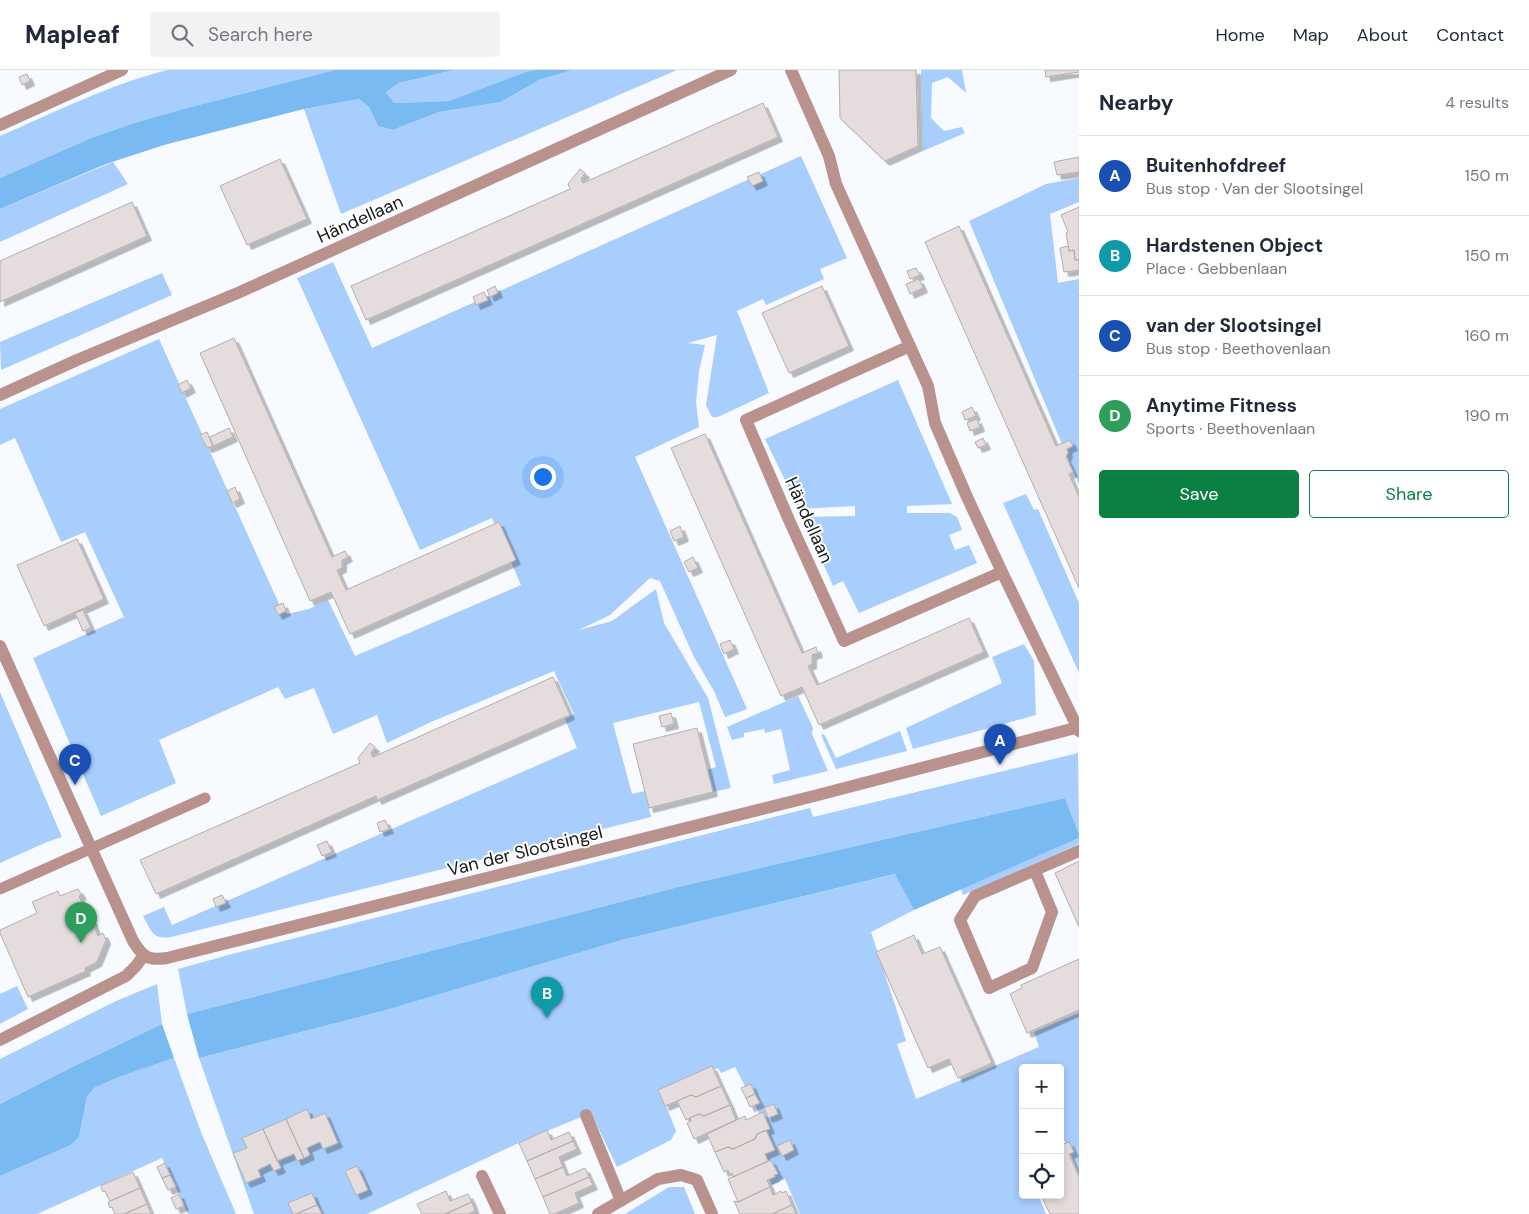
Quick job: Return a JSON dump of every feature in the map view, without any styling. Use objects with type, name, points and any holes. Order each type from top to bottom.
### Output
[{"type":"street","points":[[0,125],[122,70]]},
{"type":"street","name":"Händellaan","points":[[0,395],[76,360],[240,292],[731,70]]},
{"type":"street","points":[[791,70],[829,156],[836,184],[928,386],[935,423],[1002,572],[1079,729]]},
{"type":"street","name":"Händellaan","points":[[910,346],[746,420],[844,641],[1002,572]]},
{"type":"street","points":[[0,646],[133,941],[144,955],[126,976],[0,1040]]},
{"type":"street","name":"Van der Slootsingel","points":[[144,955],[156,960],[167,958],[1079,729]]},
{"type":"street","points":[[1035,871],[1052,912],[1032,968],[989,988],[960,920],[975,896],[1079,851]]},
{"type":"street","points":[[586,1115],[621,1201]]},
{"type":"street","points":[[598,1214],[658,1179],[681,1175],[697,1180],[712,1214]]},
{"type":"street","points":[[482,1176],[500,1214]]},
{"type":"lane","points":[[0,889],[205,798]]},
{"type":"shaded area","points":[[167,70],[335,70],[134,123],[91,138],[0,178],[0,136],[103,91]]},
{"type":"shaded area","points":[[335,70],[454,70],[399,83],[386,92],[394,103],[449,101],[526,72],[535,70],[572,70],[539,80],[501,102],[439,112],[393,130],[378,126],[369,107],[359,99],[304,109],[164,145],[106,164],[0,209],[0,178],[91,138],[183,109]]},
{"type":"shaded area","points":[[454,70],[535,70],[449,101],[394,103],[386,92],[399,83]]},
{"type":"shaded area","points":[[572,70],[677,70],[341,214],[304,109],[359,99],[369,107],[378,126],[393,130],[439,112],[501,102],[539,80]]},
{"type":"shaded area","points":[[921,70],[962,70],[966,93],[948,77],[932,83],[931,118],[944,131],[962,127],[965,133],[923,151]]},
{"type":"shaded area","points":[[801,156],[847,258],[820,269],[824,279],[766,305],[763,299],[737,311],[769,393],[718,417],[712,417],[706,405],[717,335],[688,343],[705,345],[699,371],[696,402],[699,427],[635,457],[747,709],[725,717],[714,691],[694,657],[660,581],[650,578],[610,615],[579,630],[612,621],[656,589],[664,623],[708,698],[731,788],[713,792],[707,770],[716,767],[699,702],[613,723],[632,794],[645,791],[651,817],[171,937],[160,937],[153,933],[143,916],[164,907],[172,925],[577,748],[565,719],[574,714],[554,671],[431,722],[387,743],[377,715],[333,734],[314,688],[285,699],[278,687],[159,740],[176,783],[101,816],[33,658],[124,617],[85,532],[61,542],[15,438],[0,445],[0,409],[159,339],[280,606],[287,614],[309,609],[328,600],[355,656],[521,585],[492,518],[420,550],[297,278],[333,262],[372,348]]},
{"type":"shaded area","points":[[113,162],[128,184],[0,242],[0,209]]},
{"type":"shaded area","points":[[1079,178],[1079,202],[1050,214],[1058,283],[1079,279],[1079,485],[969,221],[1046,184]]},
{"type":"shaded area","points":[[162,273],[172,295],[1,370],[0,342]]},
{"type":"shaded area","points":[[898,380],[952,504],[907,506],[907,513],[950,513],[957,517],[962,530],[949,535],[955,550],[969,545],[977,563],[859,613],[843,581],[833,586],[803,517],[855,516],[855,506],[799,509],[765,439]]},
{"type":"shaded area","points":[[1026,494],[1034,510],[1038,509],[1079,603],[1079,673],[1003,503]]},
{"type":"shaded area","points":[[1024,644],[1034,661],[1036,715],[913,749],[906,728],[1002,683],[992,657]]},
{"type":"shaded area","points":[[0,692],[62,837],[0,863]]},
{"type":"shaded area","points":[[798,696],[813,728],[812,734],[828,771],[774,784],[772,775],[790,770],[781,729],[765,733],[764,729],[744,733],[744,737],[732,740],[727,727]]},
{"type":"shaded area","points":[[900,731],[907,751],[836,769],[821,735],[824,734],[836,758]]},
{"type":"shaded area","points":[[1078,753],[1079,834],[1065,798],[682,886],[187,1014],[178,969],[810,808],[813,817]]},
{"type":"shaded area","points":[[1065,798],[1079,838],[914,910],[895,874],[622,940],[383,1011],[199,1058],[187,1014],[682,886]]},
{"type":"shaded area","points":[[1079,838],[1079,844],[963,895],[961,889]]},
{"type":"shaded area","points":[[896,874],[914,910],[871,932],[906,1041],[897,1044],[916,1099],[1039,1047],[1034,1032],[1079,1013],[1079,1174],[1064,1141],[1064,1064],[1019,1064],[1019,1199],[1040,1199],[1046,1214],[800,1214],[785,1179],[772,1185],[760,1157],[774,1150],[757,1109],[735,1067],[721,1073],[718,1068],[661,1093],[676,1131],[671,1140],[617,1167],[591,1113],[525,1140],[367,1214],[254,1214],[199,1058],[383,1011],[622,940]]},
{"type":"shaded area","points":[[157,984],[162,1024],[0,1104],[0,1059],[116,1001]]},
{"type":"shaded area","points":[[17,986],[28,1009],[0,1024],[0,994]]},
{"type":"shaded area","points":[[162,1024],[174,1058],[119,1077],[94,1088],[87,1097],[79,1137],[71,1145],[0,1176],[0,1104]]},
{"type":"shaded area","points":[[174,1058],[201,1132],[236,1214],[188,1214],[162,1158],[37,1214],[0,1214],[0,1176],[71,1145],[79,1137],[87,1097],[94,1088],[119,1077]]},
{"type":"shaded area","points":[[669,1187],[684,1187],[695,1214],[625,1214]]},
{"type":"building","points":[[839,70],[916,70],[918,146],[885,161],[840,118]]},
{"type":"building","points":[[1045,70],[1079,70],[1079,72],[1046,77]]},
{"type":"building","points":[[27,74],[30,81],[22,85],[19,77]]},
{"type":"building","points":[[763,103],[778,137],[366,320],[351,286],[570,189],[568,184],[580,169],[585,173],[581,179],[583,183]]},
{"type":"building","points":[[1079,157],[1079,172],[1057,175],[1054,162]]},
{"type":"building","points":[[280,159],[307,219],[247,245],[220,186]]},
{"type":"building","points":[[759,172],[763,181],[752,186],[747,177]]},
{"type":"building","points":[[132,202],[147,236],[0,302],[0,261]]},
{"type":"building","points":[[1079,207],[1079,260],[1075,260],[1074,250],[1069,251],[1066,233],[1068,232],[1061,215]]},
{"type":"building","points":[[959,226],[1056,446],[1070,440],[1073,446],[1067,449],[1066,457],[1073,472],[1069,474],[1079,497],[1079,588],[925,242]]},
{"type":"building","points":[[1068,246],[1069,251],[1074,250],[1075,260],[1079,260],[1079,270],[1064,272],[1060,248]]},
{"type":"building","points":[[916,268],[920,275],[910,279],[907,271]]},
{"type":"building","points":[[919,279],[923,288],[910,294],[906,284]]},
{"type":"building","points":[[495,286],[498,293],[490,297],[487,290]]},
{"type":"building","points":[[822,286],[849,346],[789,373],[762,313]]},
{"type":"building","points":[[484,292],[488,300],[476,305],[473,297]]},
{"type":"building","points":[[234,338],[332,557],[345,551],[348,557],[342,560],[342,568],[337,570],[346,590],[499,522],[516,560],[350,634],[331,592],[310,601],[200,353]]},
{"type":"building","points":[[187,380],[191,388],[182,393],[178,385]]},
{"type":"building","points":[[972,407],[976,416],[965,420],[962,412]]},
{"type":"building","points":[[977,419],[980,427],[970,431],[967,423]]},
{"type":"building","points":[[229,428],[233,437],[213,446],[210,437]]},
{"type":"building","points":[[207,432],[213,446],[207,448],[200,435]]},
{"type":"building","points":[[705,434],[802,653],[816,647],[818,653],[812,655],[812,664],[808,666],[817,685],[969,618],[984,652],[819,725],[802,687],[781,696],[671,448]]},
{"type":"building","points":[[983,438],[986,445],[978,448],[975,442]]},
{"type":"building","points":[[235,487],[240,499],[232,503],[227,491]]},
{"type":"building","points":[[680,526],[684,537],[674,541],[670,531]]},
{"type":"building","points":[[77,539],[104,599],[44,626],[17,565]]},
{"type":"building","points":[[693,557],[698,568],[689,572],[684,562]]},
{"type":"building","points":[[283,603],[286,611],[278,615],[274,607]]},
{"type":"building","points":[[83,610],[91,628],[83,631],[75,613]]},
{"type":"building","points":[[730,640],[734,649],[724,654],[720,644]]},
{"type":"building","points":[[553,677],[570,715],[377,800],[376,796],[156,894],[140,860],[360,763],[358,758],[370,743],[375,747],[371,753],[373,757]]},
{"type":"building","points":[[671,713],[674,724],[662,727],[659,716]]},
{"type":"building","points":[[697,728],[713,792],[649,808],[633,744]]},
{"type":"building","points":[[385,820],[389,829],[380,832],[377,823]]},
{"type":"building","points":[[327,841],[332,852],[322,856],[317,845]]},
{"type":"building","points":[[1079,861],[1079,927],[1055,873]]},
{"type":"building","points":[[78,889],[82,895],[79,896],[82,903],[85,901],[82,904],[89,920],[92,919],[98,936],[103,933],[106,940],[97,962],[85,968],[86,971],[28,997],[0,930],[37,913],[32,902],[58,891],[60,896]]},
{"type":"building","points":[[222,895],[226,903],[216,907],[213,899]]},
{"type":"building","points":[[914,935],[922,954],[940,947],[992,1063],[958,1078],[949,1059],[928,1068],[876,952]]},
{"type":"building","points":[[1079,959],[1079,1010],[1027,1033],[1010,994],[1022,988],[1021,985]]},
{"type":"building","points":[[712,1066],[721,1086],[696,1097],[691,1095],[665,1106],[658,1090]]},
{"type":"building","points":[[751,1084],[755,1094],[746,1098],[741,1088]]},
{"type":"building","points":[[721,1086],[730,1105],[704,1116],[699,1114],[686,1120],[677,1101],[691,1095],[696,1097]]},
{"type":"building","points":[[755,1094],[760,1103],[750,1107],[746,1098]]},
{"type":"building","points":[[774,1104],[778,1114],[768,1118],[764,1108]]},
{"type":"building","points":[[730,1105],[736,1120],[694,1139],[687,1123],[691,1121],[690,1118],[699,1114],[704,1116]]},
{"type":"building","points":[[307,1109],[311,1119],[325,1113],[338,1143],[323,1149],[320,1142],[307,1148],[310,1155],[304,1158],[286,1119]]},
{"type":"building","points":[[763,1112],[770,1129],[757,1134],[755,1139],[733,1149],[728,1147],[715,1152],[707,1134],[745,1116],[746,1120]]},
{"type":"building","points":[[286,1119],[304,1158],[297,1161],[294,1154],[277,1161],[263,1129]]},
{"type":"building","points":[[263,1129],[281,1168],[274,1171],[270,1164],[258,1170],[261,1177],[246,1183],[233,1153],[247,1148],[242,1138]]},
{"type":"building","points":[[547,1130],[551,1140],[569,1132],[573,1141],[527,1161],[519,1143]]},
{"type":"building","points":[[766,1130],[775,1150],[765,1154],[768,1161],[733,1177],[732,1173],[729,1174],[728,1170],[724,1172],[715,1152],[728,1147],[733,1149],[755,1139],[757,1134]]},
{"type":"building","points":[[790,1140],[794,1150],[782,1156],[777,1146]]},
{"type":"building","points":[[573,1141],[577,1149],[559,1157],[563,1167],[535,1179],[527,1161]]},
{"type":"building","points":[[1069,1142],[1074,1152],[1069,1154],[1079,1177],[1079,1214],[1050,1214],[1043,1199],[1064,1199],[1064,1144]]},
{"type":"building","points":[[771,1160],[778,1174],[767,1180],[770,1187],[738,1202],[728,1179]]},
{"type":"building","points":[[165,1163],[170,1175],[162,1178],[157,1167]]},
{"type":"building","points":[[357,1166],[368,1190],[356,1195],[345,1171]]},
{"type":"building","points":[[563,1167],[567,1176],[585,1168],[589,1177],[543,1197],[535,1179]]},
{"type":"building","points":[[133,1172],[140,1188],[110,1201],[105,1191],[103,1192],[102,1185]]},
{"type":"building","points":[[170,1175],[176,1187],[168,1190],[162,1178]]},
{"type":"building","points":[[589,1177],[593,1185],[575,1193],[579,1203],[550,1214],[543,1197]]},
{"type":"building","points":[[770,1187],[773,1195],[786,1191],[792,1205],[772,1214],[740,1214],[734,1201],[738,1202]]},
{"type":"building","points":[[140,1188],[147,1204],[124,1214],[115,1214],[108,1202]]},
{"type":"building","points":[[446,1191],[450,1201],[468,1194],[472,1202],[445,1214],[422,1214],[417,1204]]},
{"type":"building","points":[[312,1193],[317,1205],[293,1214],[288,1203]]},
{"type":"building","points":[[179,1194],[184,1206],[176,1209],[171,1198]]},
{"type":"building","points":[[472,1202],[475,1211],[468,1214],[445,1214]]},
{"type":"building","points":[[147,1204],[151,1214],[124,1214]]},
{"type":"building","points":[[317,1205],[322,1214],[296,1214]]},
{"type":"building","points":[[792,1205],[796,1214],[772,1214]]},
{"type":"place","name":"Buitenhofdreef","points":[[1000,765]]},
{"type":"place","name":"van der Slootsingel","points":[[75,785]]},
{"type":"place","name":"Anytime Fitness","points":[[81,943]]},
{"type":"place","name":"Hardstenen Object","points":[[547,1018]]}]
